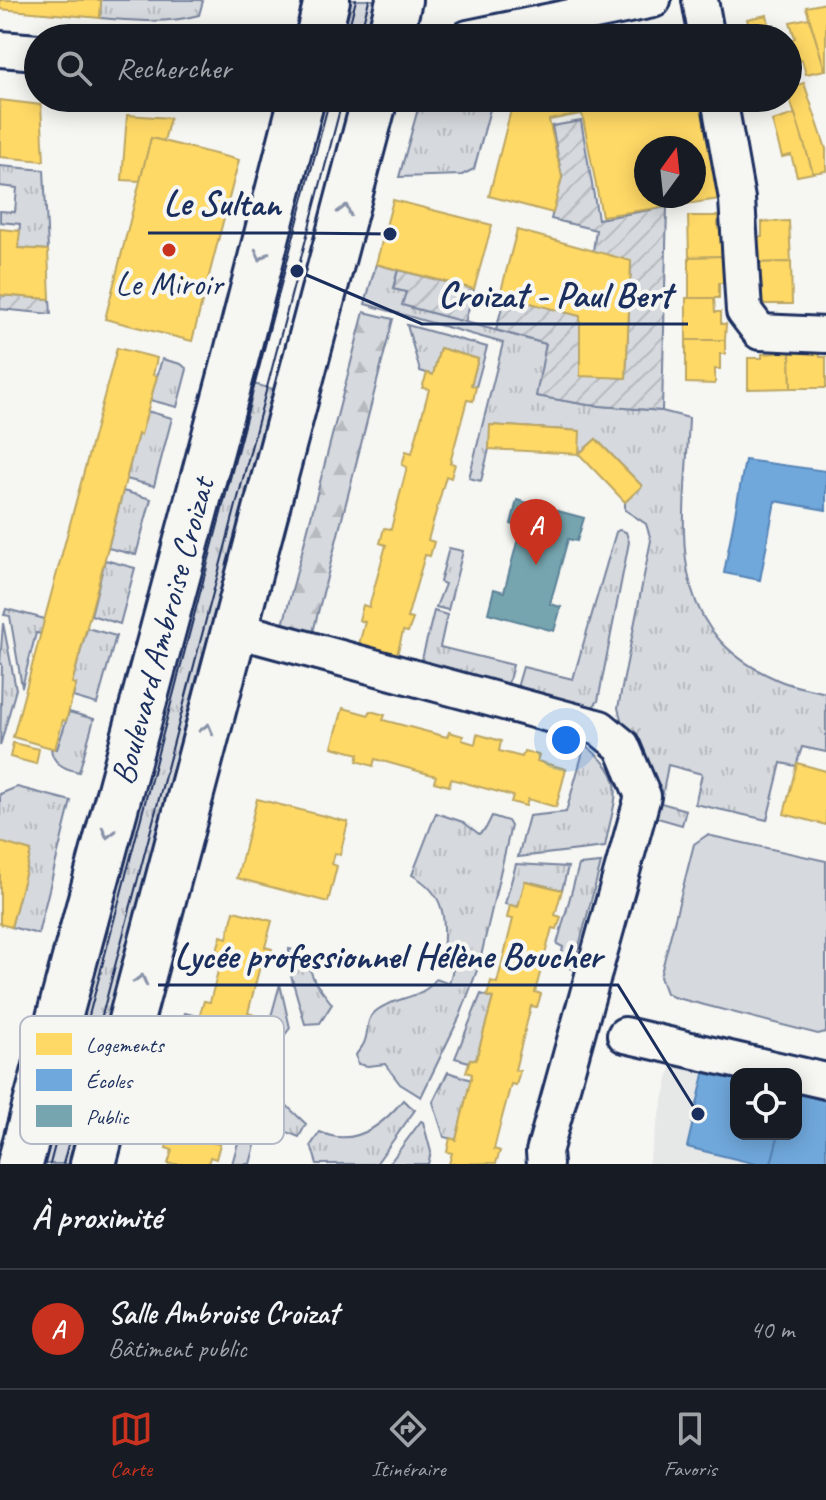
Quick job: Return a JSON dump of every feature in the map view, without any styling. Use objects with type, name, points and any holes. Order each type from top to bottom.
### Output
[{"type":"main road","points":[[321,24],[327,0]]},
{"type":"main road","points":[[393,24],[399,0]]},
{"type":"main road","name":"Boulevard Ambroise Croizat","points":[[60,1016],[298,112]]},
{"type":"main road","name":"Boulevard Ambroise Croizat","points":[[132,1016],[371,112]]},
{"type":"main road","name":"Boulevard Ambroise Croizat","points":[[20,1164],[25,1144]]},
{"type":"main road","name":"Boulevard Ambroise Croizat","points":[[93,1164],[98,1144]]},
{"type":"street","points":[[536,24],[653,0]]},
{"type":"street","points":[[700,0],[704,24]]},
{"type":"street","points":[[0,49],[24,51]]},
{"type":"street","points":[[721,112],[737,199],[744,311],[760,332],[826,335]]},
{"type":"street","points":[[233,629],[600,728],[622,746],[643,796],[544,1152],[545,1164]]},
{"type":"street","points":[[625,1035],[826,1081]]},
{"type":"shaded area","points":[[673,1058],[730,1072],[730,1140],[802,1140],[802,1089],[826,1095],[826,1164],[648,1164]]},
{"type":"green space","points":[[101,0],[203,1],[199,15],[150,21],[100,18]]},
{"type":"green space","points":[[350,0],[375,0],[369,24],[344,24]]},
{"type":"green space","points":[[417,112],[489,112],[474,169],[462,175],[399,177]]},
{"type":"green space","points":[[581,121],[598,219],[667,208],[662,411],[588,405],[536,396],[546,344],[496,330],[505,296],[580,316],[580,375],[626,378],[631,262],[593,251],[596,230],[551,219],[562,177],[552,126]]},
{"type":"green space","points":[[0,166],[44,170],[48,250],[18,248],[20,224],[0,222],[0,211],[15,212],[17,188],[0,186]]},
{"type":"green space","points":[[376,264],[398,270],[393,288],[406,292],[403,305],[546,344],[537,396],[588,405],[662,411],[689,418],[684,534],[687,570],[696,603],[713,633],[740,658],[778,680],[826,693],[826,752],[802,747],[796,766],[781,763],[767,820],[695,804],[702,774],[668,765],[661,803],[686,810],[682,825],[647,815],[618,708],[651,540],[646,524],[625,510],[625,502],[642,486],[596,439],[579,454],[579,431],[491,425],[481,481],[469,478],[503,343],[365,304]]},
{"type":"green space","points":[[398,270],[474,289],[465,322],[402,305],[406,292],[393,289]]},
{"type":"green space","points":[[0,295],[50,299],[51,314],[0,309]]},
{"type":"green space","points":[[364,312],[393,319],[312,636],[282,629]]},
{"type":"green space","points":[[407,325],[487,347],[476,387],[471,385],[478,359],[440,348],[433,375],[420,371]]},
{"type":"green space","points":[[162,359],[181,364],[187,369],[177,407],[150,400]]},
{"type":"green space","points":[[249,383],[273,389],[110,1016],[82,1016]]},
{"type":"green space","points":[[147,411],[172,418],[154,486],[126,479]]},
{"type":"green space","points":[[123,491],[151,499],[136,555],[108,548]]},
{"type":"green space","points":[[619,530],[626,532],[629,542],[598,701],[592,708],[516,691],[523,667],[573,679]]},
{"type":"green space","points":[[449,548],[463,551],[448,610],[436,607],[445,584],[440,582]]},
{"type":"green space","points":[[105,560],[135,568],[120,624],[91,615]]},
{"type":"green space","points":[[6,609],[45,619],[41,634],[36,633],[22,687],[10,616],[4,615]]},
{"type":"green space","points":[[434,611],[447,615],[440,647],[513,665],[507,688],[420,667]]},
{"type":"green space","points":[[3,623],[16,689],[0,746],[0,663]]},
{"type":"green space","points":[[87,628],[116,636],[97,704],[73,697],[76,685],[72,683]]},
{"type":"green space","points":[[69,712],[94,719],[79,772],[60,765],[51,748],[57,749]]},
{"type":"green space","points":[[585,745],[599,757],[614,779],[615,802],[605,847],[518,857],[529,816],[566,812]]},
{"type":"green space","points":[[17,787],[71,801],[38,934],[11,927],[31,851],[0,843],[0,794]]},
{"type":"green space","points":[[436,813],[463,822],[479,834],[492,816],[508,821],[511,826],[479,965],[460,1016],[421,1097],[400,1084],[385,1064],[358,1064],[356,1055],[365,1041],[370,1019],[376,1011],[423,991],[436,979],[449,984],[455,962],[443,957],[442,910],[432,891],[412,875]]},
{"type":"green space","points":[[707,835],[826,861],[826,1032],[818,1034],[666,993],[660,977],[694,844]]},
{"type":"green space","points":[[601,863],[573,969],[554,963],[556,957],[561,958],[563,947],[557,944],[579,865]]},
{"type":"green space","points":[[516,864],[568,867],[562,890],[526,881],[518,907],[505,904]]},
{"type":"green space","points":[[289,949],[303,952],[315,982],[332,1004],[320,1023],[305,1024],[290,972]]},
{"type":"green space","points":[[280,984],[290,1028],[284,1036],[284,1016],[271,1016]]},
{"type":"green space","points":[[481,994],[493,998],[476,1060],[470,1059],[469,1062],[455,1058]]},
{"type":"green space","points":[[448,1072],[471,1080],[456,1140],[444,1137],[433,1102]]},
{"type":"green space","points":[[403,1100],[415,1110],[376,1164],[317,1164],[311,1145],[320,1132],[332,1136],[356,1136],[376,1126]]},
{"type":"green space","points":[[284,1102],[306,1124],[299,1137],[284,1131]]},
{"type":"green space","points":[[421,1121],[431,1152],[428,1164],[389,1164]]},
{"type":"green space","points":[[48,1144],[76,1144],[71,1164],[43,1164]]},
{"type":"green space","points":[[238,1144],[255,1144],[250,1164],[232,1164]]},
{"type":"building: Logements","points":[[0,0],[101,0],[100,18],[0,9]]},
{"type":"building: Logements","points":[[826,3],[826,70],[825,70],[806,7]]},
{"type":"building: Logements","points":[[767,15],[769,24],[748,24],[747,19]]},
{"type":"building: Logements","points":[[809,18],[825,70],[806,74],[802,60],[802,24],[790,22]]},
{"type":"building: Logements","points":[[802,84],[826,149],[826,171],[813,173],[794,112],[802,112]]},
{"type":"building: Logements","points":[[0,100],[24,103],[24,112],[41,112],[44,161],[0,157]]},
{"type":"building: Logements","points":[[510,112],[581,112],[549,120],[562,177],[553,213],[489,196]]},
{"type":"building: Logements","points":[[582,112],[718,112],[734,197],[706,201],[706,136],[634,136],[634,208],[658,208],[602,216]]},
{"type":"building: Logements","points":[[795,114],[813,173],[797,176],[791,155],[782,157],[772,121]]},
{"type":"building: Logements","points":[[127,115],[170,118],[164,141],[151,138],[140,181],[122,180]]},
{"type":"building: Logements","name":"Le Miroir","points":[[151,138],[239,160],[192,341],[105,319]]},
{"type":"building: Logements","points":[[393,200],[492,225],[474,289],[376,264]]},
{"type":"building: Logements","points":[[688,216],[718,216],[718,229],[723,230],[727,256],[689,257]]},
{"type":"building: Logements","points":[[789,221],[791,262],[754,263],[757,237],[762,237],[762,222]]},
{"type":"building: Logements","points":[[0,229],[20,231],[18,248],[48,250],[50,299],[0,295]]},
{"type":"building: Logements","points":[[517,230],[631,261],[626,378],[580,376],[580,316],[500,295]]},
{"type":"building: Logements","points":[[727,256],[727,271],[724,271],[723,283],[719,283],[719,298],[689,298],[689,257]]},
{"type":"building: Logements","points":[[791,262],[792,304],[762,304],[762,288],[757,288],[754,263]]},
{"type":"building: Logements","points":[[686,298],[714,298],[715,312],[721,312],[721,324],[726,324],[725,340],[686,340]]},
{"type":"building: Logements","points":[[686,340],[725,340],[725,354],[720,354],[720,369],[715,369],[715,384],[686,383]]},
{"type":"building: Logements","points":[[117,348],[157,358],[153,375],[157,376],[141,435],[138,434],[72,683],[76,684],[66,721],[63,720],[55,749],[13,737]]},
{"type":"building: Logements","points":[[440,348],[478,359],[471,385],[476,387],[473,401],[467,400],[450,463],[455,464],[451,478],[446,476],[428,540],[434,542],[430,556],[425,555],[407,618],[413,619],[408,632],[403,631],[396,659],[358,648],[365,622],[359,620],[363,605],[369,607],[386,545],[380,543],[384,528],[391,529],[407,467],[402,465],[406,451],[412,453],[429,389],[422,388],[427,373],[433,375]]},
{"type":"building: Logements","points":[[790,348],[791,388],[748,389],[748,358],[762,358],[762,354],[776,353],[776,349]]},
{"type":"building: Logements","points":[[790,348],[805,348],[806,352],[819,352],[820,357],[826,357],[826,388],[791,388]]},
{"type":"building: Logements","points":[[490,425],[580,431],[579,454],[489,449]]},
{"type":"building: Logements","points":[[596,439],[642,486],[625,502],[579,454]]},
{"type":"building: Logements","points":[[343,708],[369,715],[370,711],[385,715],[383,720],[447,737],[449,732],[475,744],[477,734],[501,741],[499,751],[522,757],[524,751],[539,755],[537,761],[566,769],[556,807],[528,799],[526,806],[511,802],[513,796],[451,779],[449,786],[434,782],[436,776],[375,759],[373,766],[357,761],[359,754],[332,747]]},
{"type":"building: Logements","points":[[13,743],[39,749],[36,764],[10,757]]},
{"type":"building: Logements","points":[[797,763],[826,771],[826,825],[784,814]]},
{"type":"building: Logements","points":[[257,799],[348,822],[340,855],[335,853],[332,864],[337,866],[328,902],[237,878]]},
{"type":"building: Logements","points":[[0,842],[31,851],[11,927],[0,924]]},
{"type":"building: Logements","points":[[525,881],[562,890],[555,915],[561,917],[557,929],[552,928],[535,992],[541,994],[537,1007],[531,1006],[515,1070],[520,1071],[516,1085],[511,1084],[494,1149],[500,1151],[496,1163],[449,1164],[452,1153],[447,1152],[450,1138],[456,1140],[472,1074],[466,1072],[470,1059],[476,1060],[493,998],[487,996],[491,981],[497,983],[513,919],[507,918],[510,905],[518,907]]},
{"type":"building: Logements","points":[[234,911],[272,921],[265,947],[272,949],[267,963],[261,962],[248,1013],[254,1016],[199,1016],[204,1001],[210,1002],[223,952],[217,950],[221,936],[227,938]]},
{"type":"building: Logements","points":[[167,1144],[220,1144],[216,1159],[210,1157],[208,1164],[168,1164],[172,1150],[166,1148]]},
{"type":"building: Écoles","points":[[745,460],[826,471],[826,510],[775,501],[760,580],[724,573]]},
{"type":"building: Écoles","points":[[705,1070],[730,1076],[730,1140],[777,1140],[771,1164],[756,1164],[687,1147]]},
{"type":"building: Écoles","points":[[802,1095],[826,1101],[826,1164],[771,1164],[777,1140],[802,1140]]},
{"type":"building: Public","points":[[517,500],[584,518],[577,541],[568,539],[550,604],[561,607],[554,631],[488,613],[494,589],[504,592],[521,527],[511,524]]},
{"type":"tram line","points":[[350,24],[356,0]]},
{"type":"tram line","points":[[363,24],[369,0]]},
{"type":"tram line","points":[[89,1016],[326,112]]},
{"type":"tram line","points":[[102,1016],[339,112]]},
{"type":"tram line","points":[[50,1164],[55,1144]]},
{"type":"tram line","points":[[63,1164],[68,1144]]},
{"type":"place","name":"Le Sultan","points":[[390,234]]},
{"type":"place","name":"Le Miroir","points":[[169,250]]},
{"type":"place","name":"Croizat - Paul Bert","points":[[297,271]]},
{"type":"place","name":"Salle Ambroise Croizat","points":[[536,565]]},
{"type":"place","name":"Lycée professionnel Hélène Boucher","points":[[698,1114]]}]
